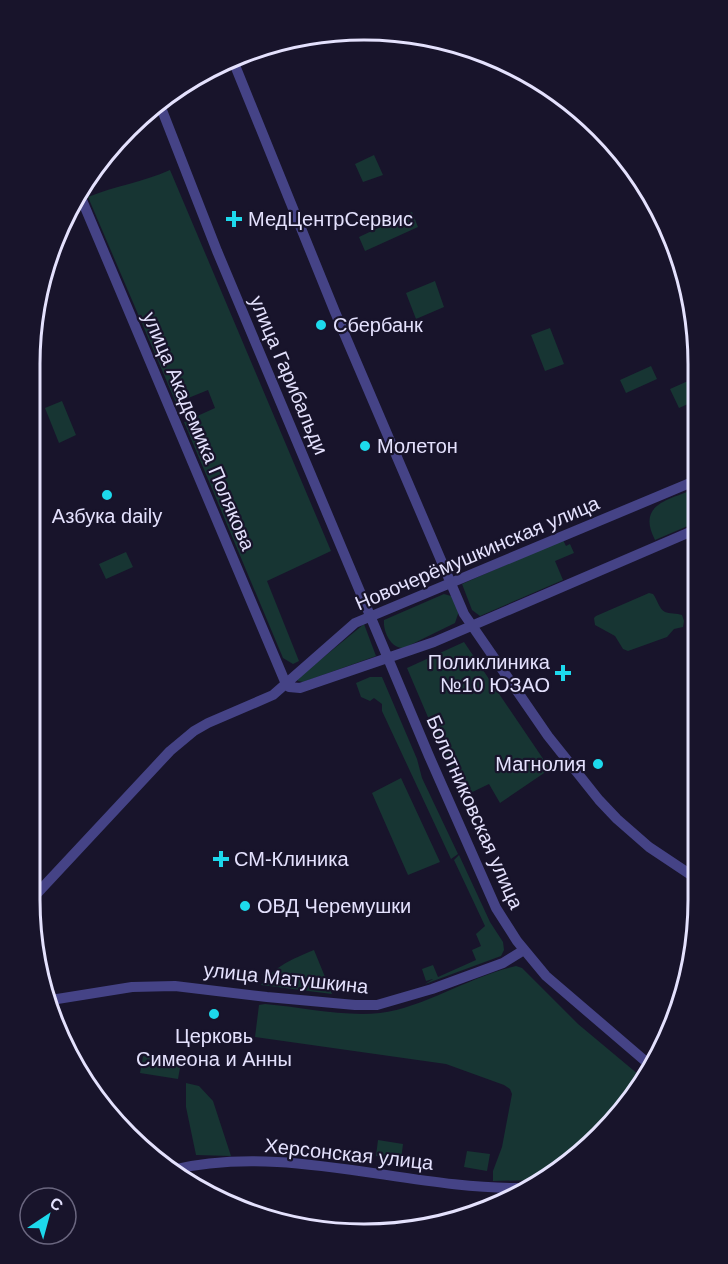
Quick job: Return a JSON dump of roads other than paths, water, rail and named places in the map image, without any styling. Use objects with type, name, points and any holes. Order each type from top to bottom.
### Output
[{"type":"street","points":[[236,67],[335,312],[450,584],[471,624],[548,736],[599,800],[617,819],[650,846],[688,873]]},
{"type":"street","name":"улица Гарибальди","points":[[162,111],[217,250],[388,659]]},
{"type":"street","name":"улица Академика Полякова","points":[[83,203],[286,684]]},
{"type":"street","name":"Новочерёмушкинская улица","points":[[40,890],[170,752],[200,727],[273,694],[351,626],[688,484]]},
{"type":"street","points":[[286,684],[288,687],[300,688],[434,642],[471,624],[688,533]]},
{"type":"street","name":"Болотниковская улица","points":[[388,659],[492,901],[510,931],[558,987],[645,1061]]},
{"type":"street","name":"улица Матушкина","points":[[57,999],[132,987],[175,986],[267,997],[377,1005],[400,1000],[494,966],[511,959],[524,950]]},
{"type":"street","name":"Херсонская улица","points":[[182,1167],[230,1161],[268,1162],[340,1168],[463,1185],[511,1188]]},
{"type":"place","name":"МедЦентрСервис","points":[[234,219]]},
{"type":"place","name":"Сбербанк","points":[[321,325]]},
{"type":"place","name":"Молетон","points":[[365,446]]},
{"type":"place","name":"Азбука daily","points":[[107,495]]},
{"type":"place","name":"Поликлиника №10 ЮЗАО","points":[[563,673]]},
{"type":"place","name":"Магнолия","points":[[598,764]]},
{"type":"place","name":"СМ-Клиника","points":[[221,859]]},
{"type":"place","name":"ОВД Черемушки","points":[[245,906]]},
{"type":"place","name":"Церковь Симеона и Анны","points":[[214,1014]]}]
